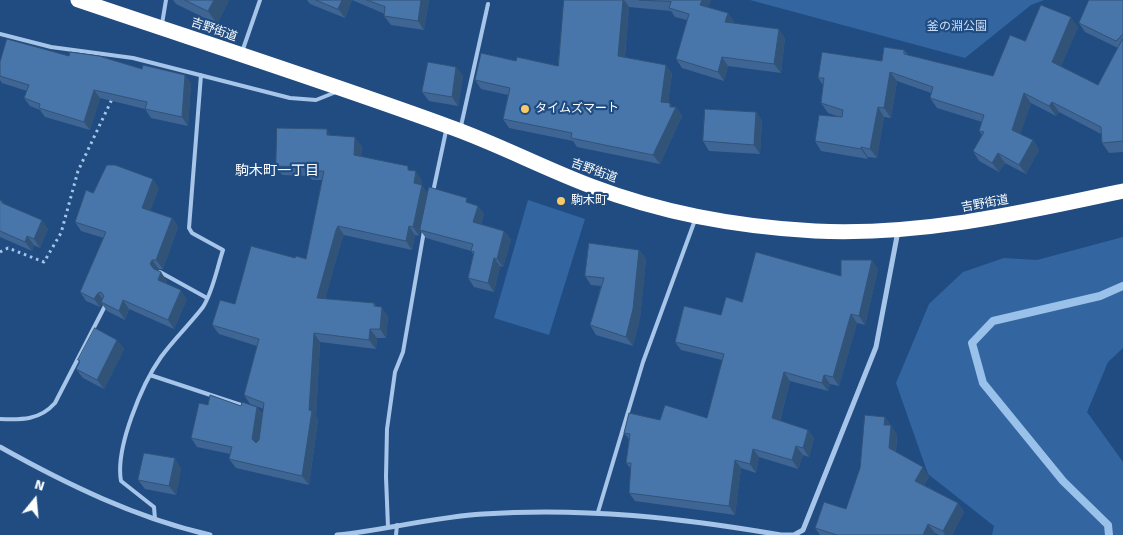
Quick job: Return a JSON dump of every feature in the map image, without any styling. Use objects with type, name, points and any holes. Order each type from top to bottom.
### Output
[{"type":"highway","name":"吉野街道","points":[[78,0],[454,128],[593,187],[642,203],[696,217],[814,231],[898,230],[979,221],[1123,191]]},
{"type":"street","points":[[337,535],[437,518],[482,514],[598,512],[677,519],[781,535],[794,535],[803,530],[876,346],[898,230]]},
{"type":"street","points":[[0,447],[69,483],[155,519],[210,535]]},
{"type":"lane","points":[[161,28],[166,0]]},
{"type":"lane","points":[[241,55],[260,0]]},
{"type":"lane","points":[[431,199],[454,128],[488,4]]},
{"type":"lane","points":[[0,34],[51,47],[133,58],[290,98],[316,100],[342,90]]},
{"type":"lane","points":[[155,519],[154,508],[120,481],[118,468],[132,414],[150,375],[161,357],[207,298],[223,250],[192,233],[189,228],[200,75]]},
{"type":"lane","points":[[598,512],[643,362],[696,217]]},
{"type":"lane","points":[[388,527],[387,429],[395,372],[403,352],[425,227]]},
{"type":"lane","points":[[160,272],[207,298]]},
{"type":"lane","points":[[0,419],[31,419],[49,410],[55,403],[106,304]]},
{"type":"lane","points":[[150,375],[249,407]]},
{"type":"lane","points":[[396,535],[398,525]]},
{"type":"path","points":[[0,252],[8,248],[44,262],[61,233],[78,171],[117,90]]},
{"type":"green space","name":"釜の淵公園","points":[[750,0],[1044,0],[1031,5],[965,58]]},
{"type":"green space","points":[[528,200],[585,219],[549,335],[494,318]]},
{"type":"green space","points":[[1123,237],[1123,348],[1108,362],[1087,412],[1123,462],[1123,535],[992,535],[994,526],[928,474],[896,383],[929,304],[963,272],[1004,258],[1037,260]]},
{"type":"building","points":[[185,0],[214,0],[208,11]]},
{"type":"building","points":[[316,0],[342,0],[338,9]]},
{"type":"building","points":[[367,0],[421,0],[418,21],[384,16],[385,7]]},
{"type":"building","points":[[564,0],[623,0],[618,56],[666,65],[661,102],[670,103],[670,107],[676,107],[653,155],[571,138],[572,133],[503,119],[510,88],[475,80],[481,53],[516,61],[517,57],[558,66]]},
{"type":"building","points":[[639,0],[702,0],[700,5],[728,13],[725,22],[779,29],[774,64],[722,57],[718,72],[676,59],[689,14],[669,8],[671,2]]},
{"type":"building","points":[[1089,0],[1123,0],[1123,34],[1116,41],[1079,23]]},
{"type":"building","points":[[1041,5],[1071,17],[1052,62],[1098,85],[1123,38],[1123,141],[1102,143],[1101,127],[1052,102],[1049,106],[1024,93],[1012,130],[1033,140],[1019,165],[998,153],[992,163],[973,151],[984,132],[979,131],[984,115],[930,98],[933,87],[890,72],[884,108],[878,107],[870,149],[815,141],[819,115],[842,117],[843,110],[821,103],[824,78],[818,78],[822,52],[882,61],[884,47],[904,50],[904,54],[993,76],[1010,35],[1025,41]]},
{"type":"building","points":[[7,39],[69,56],[70,52],[99,56],[142,69],[143,65],[185,75],[182,117],[145,109],[147,102],[94,90],[84,122],[39,108],[40,104],[24,98],[29,85],[0,76],[0,62]]},
{"type":"building","points":[[428,62],[456,67],[452,97],[422,92]]},
{"type":"building","points":[[705,109],[756,112],[754,145],[703,141]]},
{"type":"building","points":[[277,128],[327,129],[327,135],[355,137],[354,155],[408,166],[408,170],[416,171],[414,183],[422,185],[413,227],[409,226],[406,241],[338,226],[336,230],[317,298],[374,303],[374,306],[382,307],[380,329],[370,329],[369,340],[314,333],[309,410],[312,411],[302,476],[229,459],[232,447],[191,438],[199,403],[208,405],[210,395],[241,406],[242,402],[257,407],[252,439],[256,443],[259,440],[264,403],[244,395],[259,339],[212,325],[220,300],[235,304],[251,246],[295,258],[296,256],[306,259],[324,171],[305,171],[305,167],[276,166]]},
{"type":"building","points":[[107,165],[115,165],[153,179],[142,208],[172,218],[156,260],[152,260],[150,264],[154,269],[161,272],[158,280],[181,290],[168,320],[123,300],[119,311],[101,302],[104,296],[101,292],[94,299],[80,292],[106,232],[75,222],[86,190],[93,193]]},
{"type":"building","points":[[429,187],[467,198],[466,202],[478,206],[473,222],[504,231],[497,259],[494,258],[488,283],[468,278],[474,252],[471,251],[473,244],[420,230]]},
{"type":"building","points":[[0,200],[2,203],[42,220],[34,239],[27,236],[25,242],[0,231]]},
{"type":"building","points":[[589,243],[639,250],[633,309],[626,337],[590,325],[604,278],[585,276]]},
{"type":"building","points":[[756,252],[841,276],[841,260],[872,260],[859,316],[851,314],[833,377],[824,375],[822,383],[784,372],[772,418],[808,430],[803,448],[796,446],[792,460],[753,449],[750,464],[735,460],[729,506],[629,493],[631,463],[626,463],[630,434],[624,433],[629,413],[660,420],[665,405],[707,418],[724,354],[675,342],[684,306],[721,315],[726,297],[742,302]]},
{"type":"building","points":[[95,328],[117,340],[97,380],[76,369],[80,361],[78,360]]},
{"type":"building","points":[[865,415],[885,417],[884,425],[891,425],[889,448],[923,467],[915,481],[958,503],[943,531],[928,524],[923,535],[837,535],[815,528],[824,502],[846,509],[860,468]]},
{"type":"building","points":[[144,453],[175,458],[169,486],[138,480]]},
{"type":"waterway","points":[[1109,535],[1108,525],[1063,481],[983,383],[972,343],[993,321],[1100,296],[1123,286]]},
{"type":"place","name":"タイムズマート","points":[[525,109]]},
{"type":"place","name":"駒木町","points":[[561,201]]},
{"type":"district","name":"駒木町一丁目","points":[[277,171]]}]
